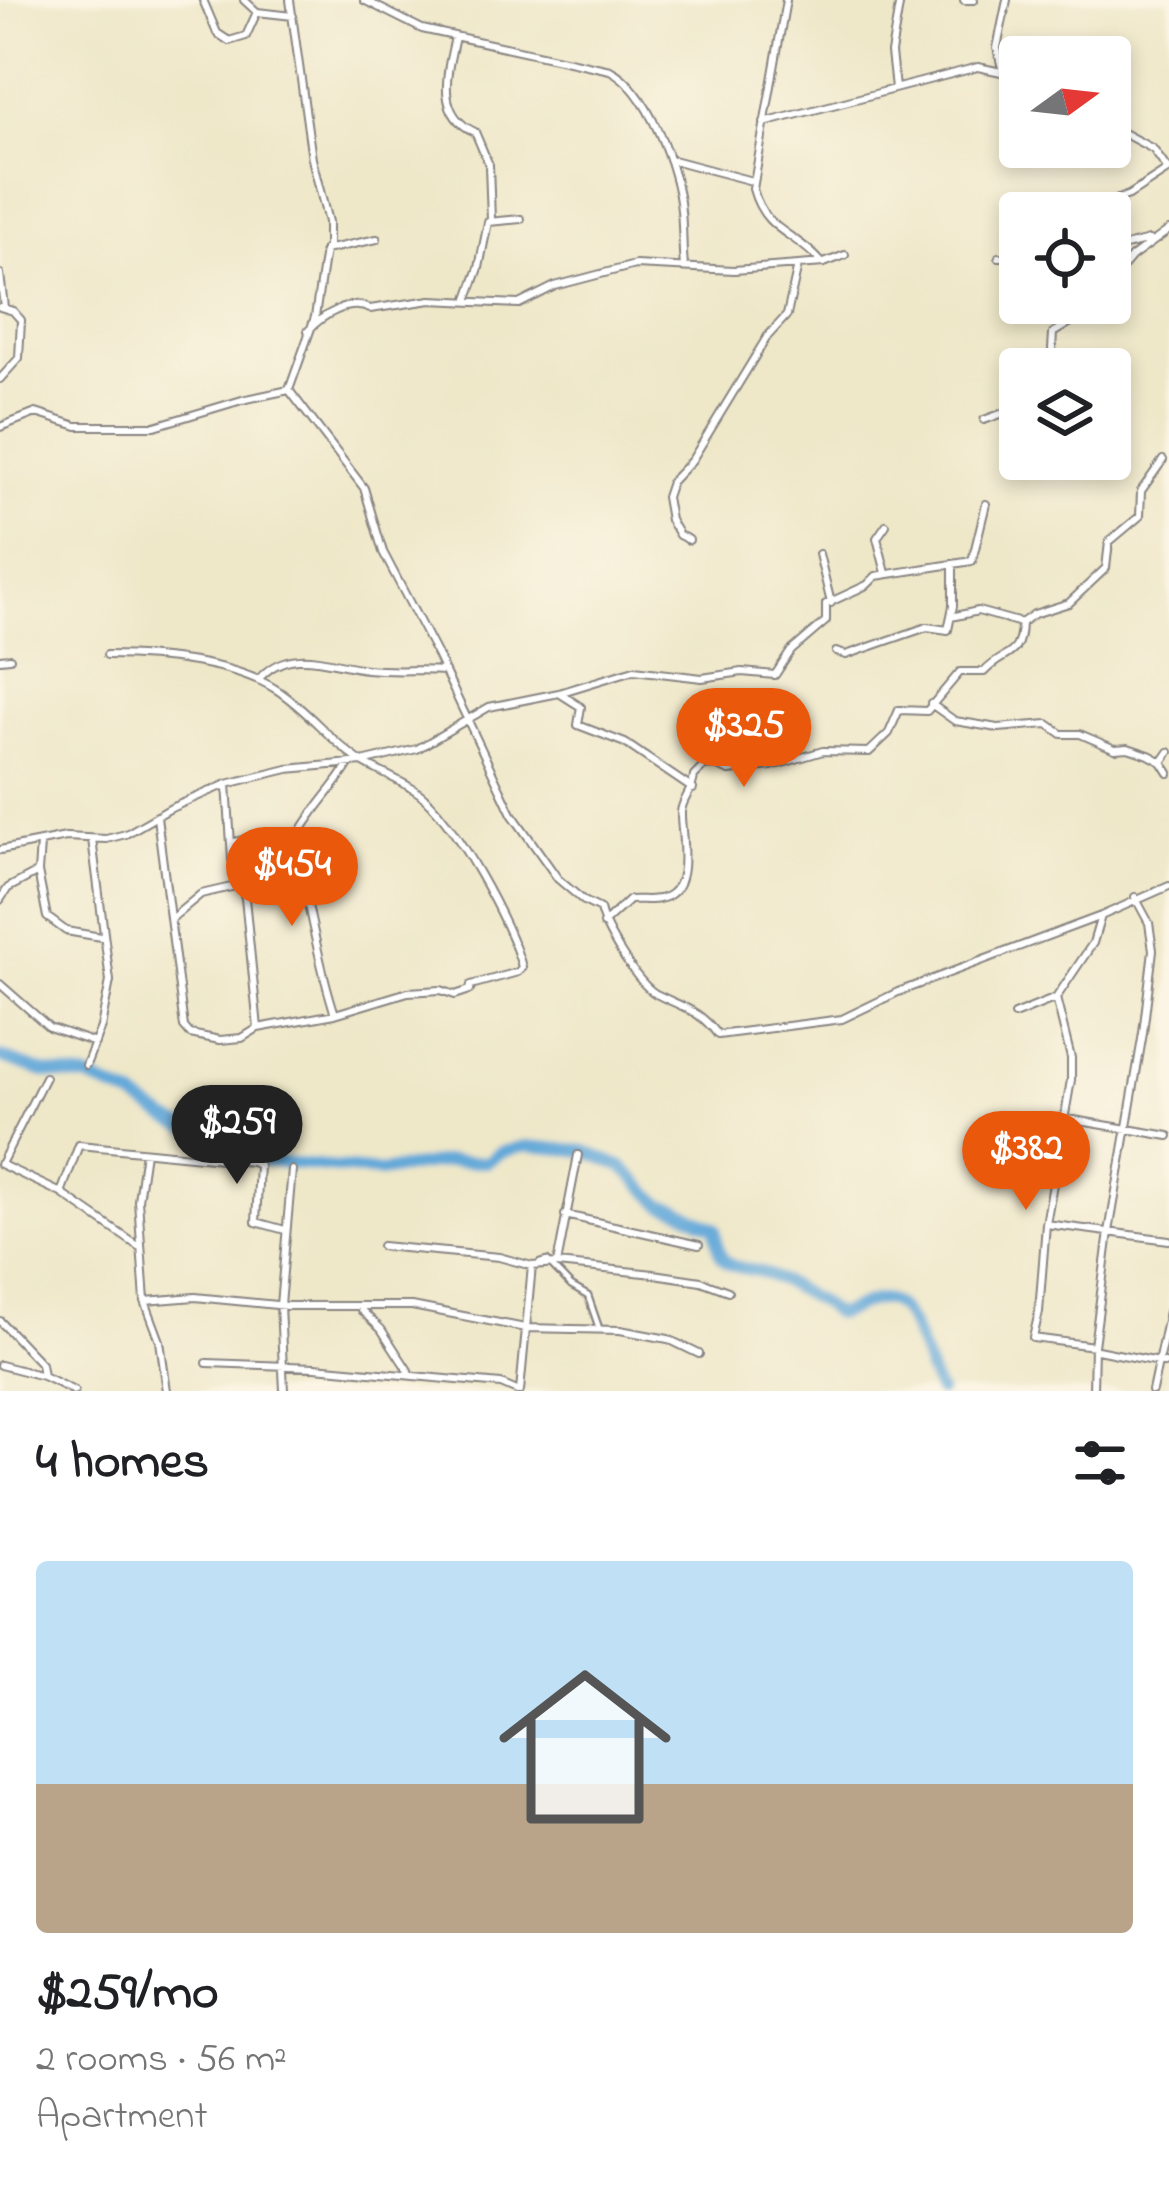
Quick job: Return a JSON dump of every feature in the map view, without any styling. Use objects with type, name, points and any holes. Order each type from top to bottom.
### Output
[{"type":"street","points":[[203,0],[217,33],[229,41],[246,36],[257,13]]},
{"type":"street","points":[[244,0],[257,13],[293,16]]},
{"type":"street","points":[[290,0],[314,174],[328,227],[328,248],[290,390]]},
{"type":"street","points":[[364,0],[412,26],[617,73],[637,95],[669,159],[681,207],[685,268]]},
{"type":"street","points":[[786,0],[752,181],[759,208],[771,225],[824,263]]},
{"type":"street","points":[[895,88],[891,53],[900,0]]},
{"type":"street","points":[[964,0],[974,0]]},
{"type":"street","points":[[1000,36],[1007,0]]},
{"type":"street","points":[[455,37],[446,96],[450,113],[459,125],[475,132],[489,165],[491,220],[470,297],[465,299]]},
{"type":"street","points":[[764,122],[978,67],[999,71]]},
{"type":"street","points":[[1131,137],[1153,149],[1169,169],[1131,194]]},
{"type":"street","points":[[669,159],[752,181]]},
{"type":"street","points":[[491,220],[521,219]]},
{"type":"street","points":[[1131,245],[1169,230]]},
{"type":"street","points":[[328,248],[377,239]]},
{"type":"street","points":[[1131,262],[1153,239]]},
{"type":"street","points":[[308,332],[325,316],[352,307],[362,305],[370,310],[465,299],[519,304],[555,286],[617,268],[713,270],[824,263],[845,255]]},
{"type":"street","points":[[689,540],[670,520],[666,497],[671,482],[692,460],[767,337],[787,315],[798,265]]},
{"type":"street","points":[[0,274],[2,307],[20,316],[16,364],[0,379]]},
{"type":"street","points":[[1052,348],[1053,333],[1068,324]]},
{"type":"street","points":[[0,427],[36,413],[85,426],[155,426],[290,390]]},
{"type":"street","points":[[290,390],[364,488],[383,552],[512,814],[558,879],[600,908],[602,923],[615,937],[635,976],[657,994],[693,1008],[723,1037],[842,1019],[898,992],[1169,886]]},
{"type":"street","points":[[984,420],[999,414]]},
{"type":"street","points":[[1021,623],[1069,603],[1106,568],[1109,542],[1140,516],[1141,491],[1163,460]]},
{"type":"street","points":[[0,850],[66,836],[92,839],[126,834],[226,784],[417,749],[466,719],[514,700],[559,693],[634,670],[702,678],[742,672],[775,675],[791,651],[826,622],[825,605],[886,573],[974,559],[986,504]]},
{"type":"street","points":[[886,525],[877,538],[886,573]]},
{"type":"street","points":[[819,554],[831,603]]},
{"type":"street","points":[[836,652],[846,655],[927,627],[947,630],[953,565]]},
{"type":"street","points":[[951,617],[978,611],[1021,623]]},
{"type":"street","points":[[602,923],[629,900],[669,896],[677,884],[686,862],[681,808],[693,789],[694,776],[704,766],[729,771],[823,752],[869,752],[889,733],[899,710],[927,711],[960,672],[984,672],[997,658],[1016,652],[1021,623]]},
{"type":"street","points":[[107,656],[192,660],[258,681],[278,690],[362,762],[421,794],[481,878],[522,967],[455,995],[441,990],[407,992],[335,1014],[258,1028],[242,1038],[220,1040],[185,1032],[157,817]]},
{"type":"street","points":[[0,659],[10,658]]},
{"type":"street","points":[[258,681],[278,665],[312,658],[368,669],[445,671]]},
{"type":"street","points":[[559,693],[581,707],[578,725],[642,752],[693,789]]},
{"type":"street","points":[[931,704],[956,722],[998,728],[1048,724],[1063,734],[1080,734],[1115,749],[1128,748],[1162,763],[1169,773]]},
{"type":"street","points":[[1162,763],[1169,752]]},
{"type":"street","points":[[335,1014],[320,966],[306,876],[296,854],[298,836],[349,764]]},
{"type":"street","points":[[226,784],[231,844],[245,898],[258,1028]]},
{"type":"street","points":[[231,844],[272,833],[298,836]]},
{"type":"street","points":[[86,1065],[109,995],[92,839]]},
{"type":"street","points":[[40,844],[38,872],[47,917],[66,932],[101,937]]},
{"type":"street","points":[[0,900],[6,890],[38,872]]},
{"type":"street","points":[[171,919],[201,894],[240,885]]},
{"type":"street","points":[[1093,1391],[1108,1232],[1153,950],[1149,923],[1135,897]]},
{"type":"street","points":[[1013,1016],[1056,998],[1093,943],[1101,916]]},
{"type":"street","points":[[0,984],[49,1027],[95,1043]]},
{"type":"street","points":[[1056,998],[1071,1058],[1071,1080],[1046,1224],[1033,1338],[1169,1364]]},
{"type":"street","points":[[45,1077],[1,1164],[61,1193],[141,1248]]},
{"type":"street","points":[[1062,1118],[1169,1136]]},
{"type":"street","points":[[61,1193],[79,1145],[257,1163],[256,1222],[286,1230]]},
{"type":"street","points":[[146,1152],[138,1200],[145,1301],[160,1341],[167,1391]]},
{"type":"street","points":[[557,1264],[578,1155]]},
{"type":"street","points":[[284,1391],[280,1305],[292,1170]]},
{"type":"street","points":[[565,1215],[699,1245]]},
{"type":"street","points":[[1046,1224],[1169,1240]]},
{"type":"street","points":[[382,1246],[701,1281],[728,1291]]},
{"type":"street","points":[[532,1266],[548,1261],[571,1286],[588,1296],[598,1328]]},
{"type":"street","points":[[208,1363],[501,1384],[519,1391],[532,1266]]},
{"type":"street","points":[[145,1301],[195,1297],[280,1305],[412,1306],[524,1328],[598,1328],[668,1339],[699,1354]]},
{"type":"street","points":[[358,1308],[381,1329],[411,1376]]},
{"type":"street","points":[[1152,1391],[1169,1311]]},
{"type":"street","points":[[0,1322],[41,1364],[43,1376]]},
{"type":"street","points":[[0,1365],[43,1376],[74,1391]]},
{"type":"waterway","points":[[0,1057],[44,1072],[87,1078],[264,1161],[379,1172],[450,1161],[487,1162],[501,1152],[527,1146],[585,1151],[623,1167],[662,1205],[715,1228],[718,1249],[730,1264],[773,1277],[835,1314],[874,1301],[892,1303],[910,1322],[939,1391]]}]
